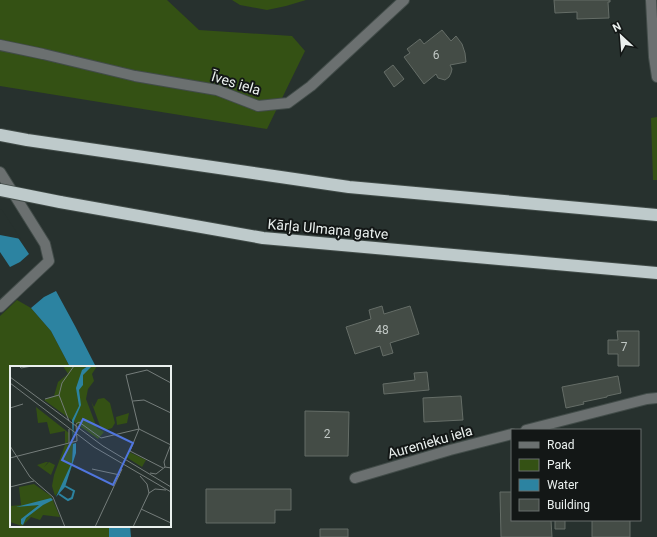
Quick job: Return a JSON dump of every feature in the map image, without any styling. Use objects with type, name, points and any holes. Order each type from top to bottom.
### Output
[{"type":"highway","points":[[0,135],[350,187],[657,215]]},
{"type":"highway","name":"Kārļa Ulmaņa gatve","points":[[0,190],[263,238],[657,273]]},
{"type":"street","name":"Īves iela","points":[[0,45],[135,76],[217,90],[258,106],[288,103],[311,86],[404,0]]},
{"type":"street","points":[[652,0],[654,57],[657,77]]},
{"type":"street","points":[[0,172],[45,244],[49,261],[0,307]]},
{"type":"street","points":[[530,429],[657,398]]},
{"type":"street","name":"Aurenieku iela","points":[[355,478],[444,451],[511,434]]},
{"type":"green space","points":[[0,0],[167,0],[199,30],[292,36],[305,51],[267,129],[0,86]]},
{"type":"green space","points":[[232,0],[306,0],[267,10],[240,5]]},
{"type":"green space","points":[[657,117],[657,180],[653,180],[651,118]]},
{"type":"green space","points":[[17,300],[31,308],[51,331],[69,366],[10,366],[10,527],[109,527],[109,537],[0,537],[0,316]]},
{"type":"water","points":[[0,211],[29,254],[20,262],[10,267],[0,252]]},
{"type":"water","points":[[56,291],[95,366],[69,366],[51,331],[31,308],[44,297]]},
{"type":"water","points":[[109,527],[130,527],[131,537],[109,537]]},
{"type":"pier","points":[[0,209],[2,210],[21,239],[0,235]]},
{"type":"building","points":[[554,0],[610,0],[610,2],[608,2],[609,18],[577,19],[577,12],[555,13]]},
{"type":"building","points":[[442,30],[451,41],[456,36],[462,44],[466,62],[450,65],[452,69],[451,73],[445,80],[438,78],[436,74],[424,84],[404,57],[410,53],[407,49],[420,39],[424,44]]},
{"type":"building","points":[[393,65],[404,79],[394,87],[384,72]]},
{"type":"building","points":[[382,306],[384,314],[410,306],[419,334],[390,343],[393,353],[383,356],[380,346],[355,354],[346,327],[371,319],[369,310]]},
{"type":"building","points":[[617,331],[639,331],[639,366],[618,366],[618,354],[608,354],[608,340],[618,340]]},
{"type":"building","points":[[427,372],[429,390],[384,394],[383,384],[415,380],[414,373]]},
{"type":"building","points":[[618,376],[621,393],[583,402],[584,404],[566,408],[562,387]]},
{"type":"building","points":[[461,396],[463,420],[424,422],[423,398]]},
{"type":"building","points":[[305,411],[349,412],[348,456],[305,456]]},
{"type":"building","points":[[206,489],[291,489],[291,510],[275,510],[275,523],[206,523]]},
{"type":"building","points":[[500,492],[511,492],[511,521],[551,521],[552,537],[501,537]]},
{"type":"building","points":[[555,521],[565,521],[565,529],[555,529]]},
{"type":"building","points":[[592,521],[630,521],[630,537],[592,537]]},
{"type":"building","points":[[320,529],[348,529],[348,537],[320,537]]}]
